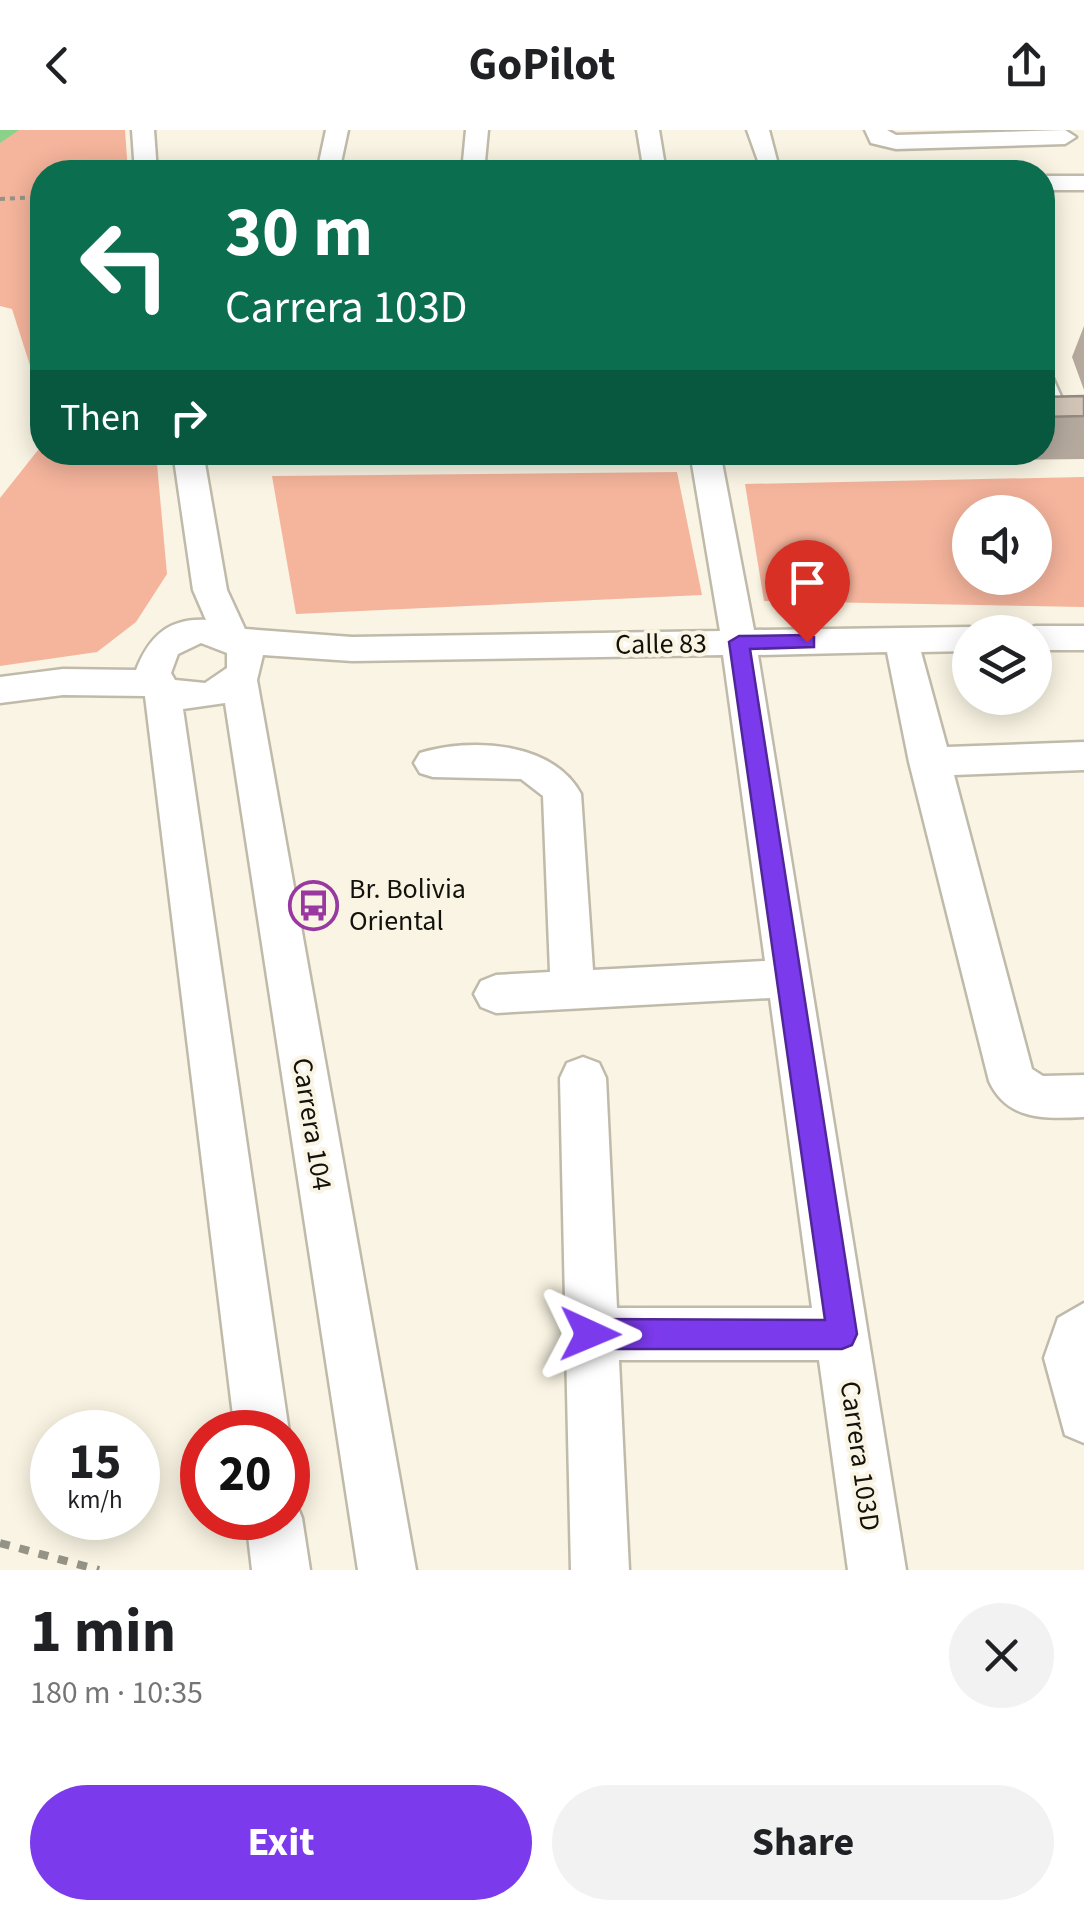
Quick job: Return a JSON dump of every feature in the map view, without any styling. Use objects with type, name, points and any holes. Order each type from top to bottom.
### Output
[{"type":"street","points":[[143,130],[145,160]]},
{"type":"street","points":[[331,160],[338,130]]},
{"type":"street","points":[[475,160],[477,130]]},
{"type":"street","points":[[648,130],[653,160]]},
{"type":"street","points":[[758,130],[768,160]]},
{"type":"street","points":[[876,130],[878,138],[896,142],[1065,137]]},
{"type":"street","points":[[1055,183],[1084,182]]},
{"type":"street","name":"Carrera 104","points":[[190,465],[210,590],[238,656],[386,1570]]},
{"type":"street","name":"Carrera 103D","points":[[707,465],[739,642],[877,1570]]},
{"type":"street","points":[[210,590],[181,637],[154,662],[259,1410]]},
{"type":"street","points":[[0,690],[63,682],[159,686],[202,697],[238,656],[181,637],[63,682]]},
{"type":"street","points":[[1052,638],[1084,638]]},
{"type":"street","name":"Calle 83","points":[[238,656],[352,649],[952,639]]},
{"type":"street","points":[[901,640],[928,762],[1012,1080],[1036,1098],[1084,1096]]},
{"type":"street","points":[[928,762],[1084,756]]},
{"type":"street","points":[[433,763],[536,767],[558,783],[562,794],[572,989]]},
{"type":"street","points":[[496,994],[789,978]]},
{"type":"street","points":[[584,1078],[600,1570]]},
{"type":"street","points":[[1084,1329],[1072,1342],[1070,1358],[1084,1416]]},
{"type":"street","points":[[590,1334],[842,1334]]},
{"type":"street","points":[[277,1540],[281,1570]]},
{"type":"path","points":[[0,199],[30,198]]},
{"type":"path","points":[[0,1543],[99,1570]]},
{"type":"shaded area","points":[[0,130],[125,130],[127,160],[30,160],[30,365],[12,309],[0,306]]},
{"type":"shaded area","points":[[30,460],[30,465],[157,465],[167,574],[136,622],[97,652],[0,666],[0,498]]},
{"type":"shaded area","points":[[677,472],[702,595],[296,614],[272,476]]},
{"type":"shaded area","points":[[1084,477],[1084,607],[764,601],[745,484]]},
{"type":"building","points":[[1084,396],[1084,416],[1055,417],[1055,397]]},
{"type":"waterway","points":[[0,136],[8,130]]},
{"type":"place","name":"Br. Bolivia Oriental","points":[[314,905]]},
{"type":"route","points":[[590,1334],[842,1334],[739,642],[807,642]]}]
